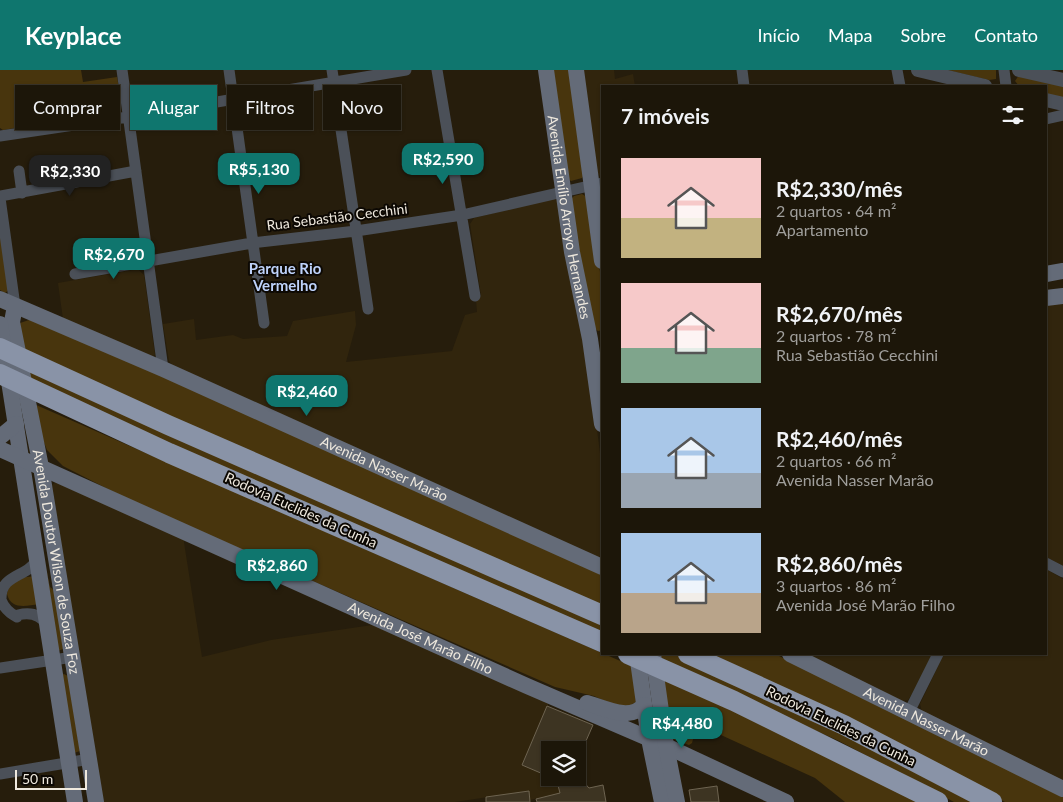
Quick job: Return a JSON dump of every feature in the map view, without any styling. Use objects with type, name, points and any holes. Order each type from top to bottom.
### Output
[{"type":"highway","name":"Rodovia Euclides da Cunha","points":[[0,348],[168,425],[601,615]]},
{"type":"highway","name":"Rodovia Euclides da Cunha","points":[[0,374],[169,453],[601,642]]},
{"type":"highway","name":"Rodovia Euclides da Cunha","points":[[630,655],[734,701],[938,802]]},
{"type":"highway","name":"Rodovia Euclides da Cunha","points":[[690,655],[844,725],[992,802]]},
{"type":"main road","name":"Avenida Emílio Arroyo Hernandes","points":[[546,70],[572,252],[596,338],[601,407]]},
{"type":"main road","name":"Avenida Emílio Arroyo Hernandes","points":[[576,70],[597,184],[601,246]]},
{"type":"main road","points":[[1047,274],[1063,271]]},
{"type":"main road","points":[[1047,298],[1063,296]]},
{"type":"main road","name":"Avenida Nasser Marão","points":[[0,299],[163,369],[601,567]]},
{"type":"main road","points":[[6,323],[15,306]]},
{"type":"main road","name":"Avenida Doutor Wilson de Souza Foz","points":[[6,323],[15,421],[75,802]]},
{"type":"main road","name":"Avenida Doutor Wilson de Souza Foz","points":[[6,323],[41,467],[47,516],[73,657],[96,802]]},
{"type":"main road","points":[[0,437],[15,421]]},
{"type":"main road","name":"Avenida José Marão Filho","points":[[0,449],[527,686],[666,746],[786,802]]},
{"type":"main road","points":[[31,518],[47,516]]},
{"type":"main road","points":[[37,559],[50,566],[53,584],[61,589]]},
{"type":"main road","points":[[637,655],[649,739],[662,802]]},
{"type":"main road","points":[[653,655],[666,746],[677,802]]},
{"type":"main road","name":"Avenida Nasser Marão","points":[[792,655],[1063,789]]},
{"type":"main road","points":[[527,686],[616,712],[630,714],[640,710],[644,702]]},
{"type":"street","points":[[122,70],[163,369]]},
{"type":"street","points":[[228,70],[230,85]]},
{"type":"street","points":[[332,70],[368,309]]},
{"type":"street","points":[[313,87],[406,70]]},
{"type":"street","points":[[437,70],[475,296]]},
{"type":"street","points":[[742,70],[744,85]]},
{"type":"street","points":[[897,70],[900,85]]},
{"type":"street","points":[[918,70],[981,85]]},
{"type":"street","points":[[1004,70],[1006,85]]},
{"type":"street","points":[[1019,70],[1063,80]]},
{"type":"street","points":[[1047,100],[1063,104]]},
{"type":"street","points":[[0,136],[227,101]]},
{"type":"street","points":[[1047,119],[1063,115]]},
{"type":"street","points":[[237,130],[264,323]]},
{"type":"street","points":[[19,171],[22,193]]},
{"type":"street","points":[[15,306],[0,197],[136,171]]},
{"type":"street","name":"Rua Sebastião Cecchini","points":[[75,274],[252,243],[356,231],[462,215],[597,184]]},
{"type":"street","points":[[37,559],[28,570],[10,577],[1,586],[2,601],[6,616],[36,615],[47,626]]},
{"type":"street","points":[[1047,564],[1063,572]]},
{"type":"street","points":[[909,712],[938,655]]},
{"type":"street","points":[[0,668],[73,657]]},
{"type":"street","points":[[0,774],[90,760]]},
{"type":"shaded area","points":[[0,70],[81,70],[83,82],[117,77],[118,85],[15,85],[15,128],[3,130],[0,128]]},
{"type":"shaded area","points":[[551,70],[570,70],[585,173],[582,178],[571,181],[566,177]]},
{"type":"shaded area","points":[[583,70],[614,70],[615,79],[633,74],[635,85],[601,85],[601,177],[596,172]]},
{"type":"shaded area","points":[[947,70],[996,70],[996,79],[989,80]]},
{"type":"shaded area","points":[[1019,75],[1063,84],[1063,98],[1047,94],[1047,85],[1018,85],[1015,81]]},
{"type":"shaded area","points":[[582,194],[587,197],[601,277],[601,330],[598,331],[592,326],[569,201],[574,196]]},
{"type":"shaded area","points":[[553,198],[559,202],[590,374],[601,461],[601,556],[596,558],[176,370],[169,361],[163,324],[194,319],[196,340],[233,335],[243,339],[287,336],[293,321],[355,311],[356,325],[346,362],[452,351],[465,315],[477,312],[476,300],[481,295],[470,224],[474,218]]},
{"type":"shaded area","points":[[0,220],[10,289],[5,293],[0,290]]},
{"type":"shaded area","points":[[138,269],[144,275],[155,355],[151,357],[63,319],[58,283]]},
{"type":"shaded area","points":[[1063,301],[1063,566],[1047,558],[1047,304]]},
{"type":"shaded area","points":[[32,319],[172,380],[601,575],[601,609],[24,355],[20,323]]},
{"type":"shaded area","points":[[26,366],[601,618],[601,633],[30,387]]},
{"type":"shaded area","points":[[34,404],[601,653],[601,655],[607,655],[634,667],[636,702],[629,706],[618,707],[594,696],[555,687],[137,504],[63,466],[47,450],[41,435]]},
{"type":"shaded area","points":[[57,481],[183,536],[202,657],[271,640],[379,624],[550,700],[522,765],[541,773],[541,786],[558,786],[560,793],[530,800],[528,791],[455,802],[102,802],[52,485]]},
{"type":"shaded area","points":[[46,567],[50,587],[55,591],[63,649],[58,651]]},
{"type":"shaded area","points":[[1047,570],[1063,579],[1063,784],[922,712],[920,704],[944,655],[1047,655]]},
{"type":"shaded area","points":[[35,576],[39,604],[20,606],[12,603],[7,594],[8,588],[13,581]]},
{"type":"shaded area","points":[[659,655],[680,655],[693,660],[983,802],[954,802],[839,741],[660,661]]},
{"type":"shaded area","points":[[703,655],[777,655],[1063,796],[1063,802],[1005,802],[897,743]]},
{"type":"shaded area","points":[[808,655],[932,655],[912,694],[908,700],[902,701]]},
{"type":"shaded area","points":[[61,675],[68,676],[80,751],[74,753]]},
{"type":"shaded area","points":[[662,677],[925,802],[845,802],[815,778],[697,724],[692,743],[689,745],[672,739]]},
{"type":"building","points":[[547,706],[593,725],[586,741],[541,741],[541,773],[522,765]]},
{"type":"building","points":[[586,785],[589,788],[603,785],[606,802],[537,802],[536,799],[560,793],[558,786]]},
{"type":"building","points":[[717,786],[719,802],[691,802],[689,790]]},
{"type":"building","points":[[529,791],[530,802],[486,802],[486,797]]},
{"type":"district","name":"Parque Rio Vermelho","points":[[285,278]]}]
